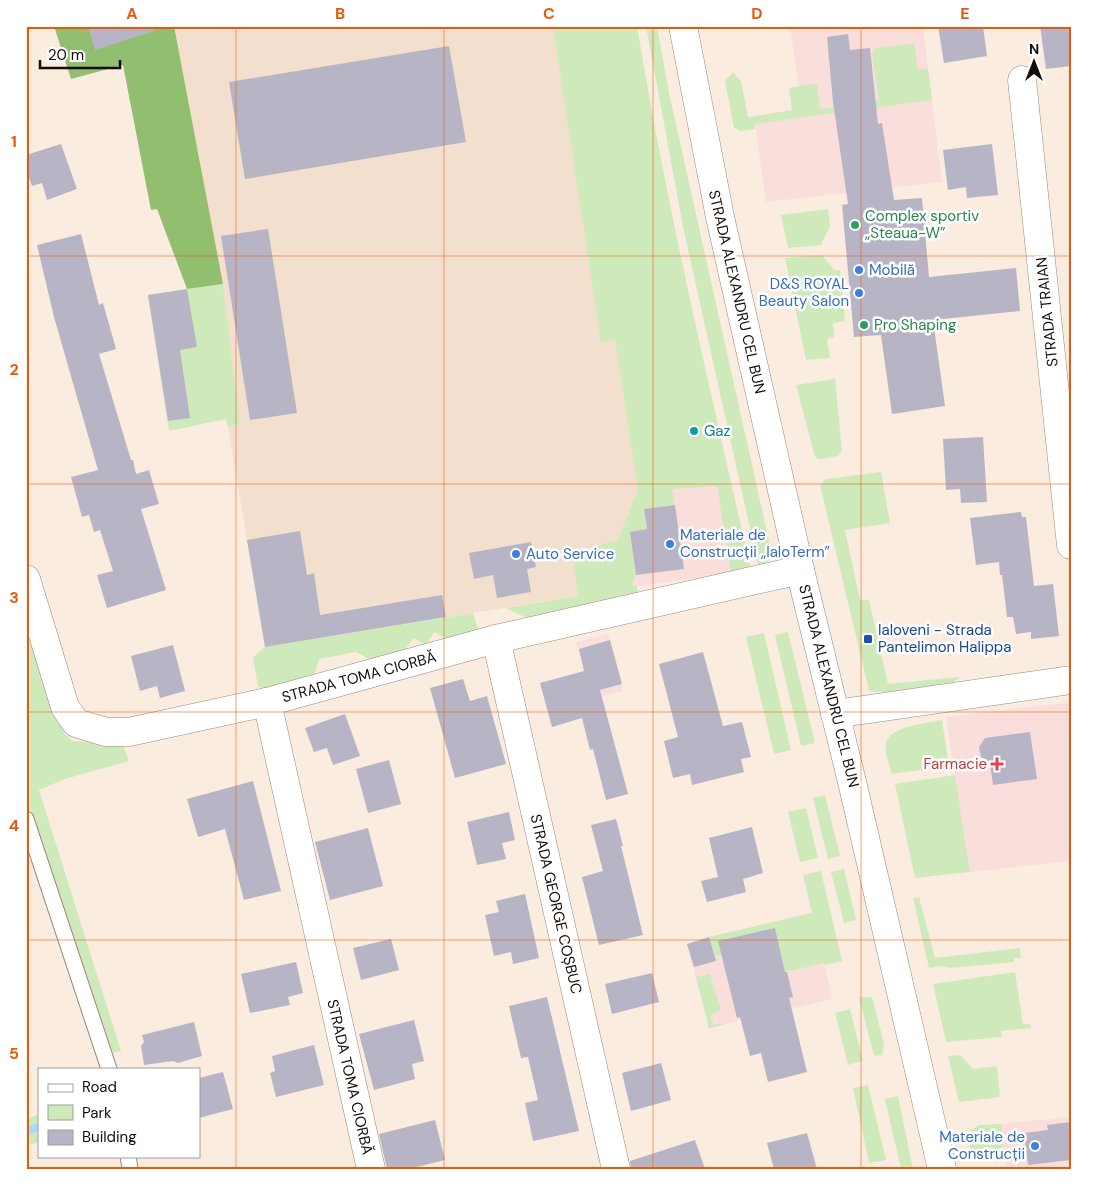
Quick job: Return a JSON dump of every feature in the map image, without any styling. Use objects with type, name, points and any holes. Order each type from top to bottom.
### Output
[{"type":"street","name":"STRADA ALEXANDRU CEL BUN","points":[[683,26],[714,189],[800,570],[942,1169]]},
{"type":"street","name":"STRADA TRAIAN","points":[[1022,80],[1071,545]]},
{"type":"street","name":"STRADA TOMA CIORBĂ","points":[[371,1169],[267,702],[496,639],[800,570]]},
{"type":"street","points":[[26,579],[65,706],[76,723],[106,732],[129,732],[267,702]]},
{"type":"street","name":"STRADA GEORGE COȘBUC","points":[[496,639],[616,1169]]},
{"type":"street","points":[[835,714],[1071,680]]},
{"type":"lane","points":[[26,819],[108,1068]]},
{"type":"shaded area","points":[[174,26],[603,26],[667,471],[675,505],[644,509],[647,529],[630,532],[636,575],[632,587],[265,647],[228,427],[240,424],[223,284]]},
{"type":"shaded area","points":[[790,26],[923,26],[942,182],[766,202],[755,124],[803,117]]},
{"type":"shaded area","points":[[717,485],[731,573],[632,587],[630,532],[647,529],[644,509],[671,489]]},
{"type":"shaded area","points":[[608,634],[623,691],[593,699],[576,642]]},
{"type":"shaded area","points":[[1071,702],[1071,861],[970,872],[946,717]]},
{"type":"shaded area","points":[[812,912],[832,999],[709,1028],[687,944]]},
{"type":"shaded area","points":[[1071,1117],[1071,1169],[1007,1169],[1001,1124]]},
{"type":"green space","points":[[54,26],[174,26],[223,284],[187,289],[157,209],[151,210],[123,65],[71,79]]},
{"type":"green space","points":[[553,26],[637,26],[675,231],[751,570],[731,573],[717,486],[672,489],[675,505],[644,509],[647,529],[630,532],[636,575],[632,586],[637,586],[638,594],[527,618],[506,608],[578,596],[573,556],[618,539],[638,490],[615,339],[601,342]]},
{"type":"green space","points":[[646,26],[657,26],[669,93],[771,550],[770,559],[759,569],[683,227]]},
{"type":"green space","points":[[914,43],[918,70],[928,69],[932,100],[755,124],[755,129],[740,131],[734,128],[725,81],[733,72],[741,81],[748,117],[792,110],[789,88],[817,83],[820,109],[879,100],[872,53],[876,48]]},
{"type":"green space","points":[[828,209],[830,226],[821,245],[788,248],[781,215]]},
{"type":"green space","points":[[822,255],[834,270],[840,270],[845,321],[833,323],[834,337],[827,339],[830,358],[806,360],[785,258]]},
{"type":"green space","points":[[223,284],[240,424],[228,427],[226,419],[169,431],[148,295]]},
{"type":"green space","points":[[835,379],[842,451],[838,456],[820,459],[815,457],[796,385]]},
{"type":"green space","points":[[881,472],[890,523],[845,530],[860,600],[869,600],[888,684],[960,677],[950,686],[902,694],[869,691],[820,485],[826,479]]},
{"type":"green space","points":[[26,607],[64,733],[72,741],[122,743],[129,761],[65,779],[39,790],[121,1051],[113,1053],[26,799]]},
{"type":"green space","points":[[473,613],[480,635],[453,642],[434,632],[426,645],[414,638],[403,652],[369,659],[356,652],[319,659],[314,676],[267,689],[258,687],[253,657],[265,647]]},
{"type":"green space","points":[[788,632],[815,743],[801,746],[775,635]]},
{"type":"green space","points":[[764,633],[791,750],[774,754],[746,637]]},
{"type":"green space","points":[[942,720],[949,766],[892,774],[886,751],[886,743],[889,737],[910,726]]},
{"type":"green space","points":[[955,775],[970,872],[915,878],[895,784]]},
{"type":"green space","points":[[825,795],[840,856],[828,859],[813,798]]},
{"type":"green space","points":[[806,808],[818,858],[800,862],[788,812]]},
{"type":"green space","points":[[844,869],[856,920],[844,923],[831,872]]},
{"type":"green space","points":[[821,871],[842,961],[785,972],[775,928],[731,952],[715,956],[709,937],[812,913],[803,875]]},
{"type":"green space","points":[[919,897],[935,958],[1020,948],[1021,958],[1014,958],[1014,962],[951,968],[938,966],[929,968],[913,898]]},
{"type":"green space","points":[[1015,972],[1023,1024],[1030,1024],[1031,1028],[1001,1031],[1002,1037],[946,1042],[933,984]]},
{"type":"green space","points":[[710,974],[721,1010],[710,1016],[714,1025],[722,1023],[723,1025],[709,1028],[696,977]]},
{"type":"green space","points":[[859,997],[872,997],[884,1044],[882,1055],[874,1056]]},
{"type":"green space","points":[[850,1009],[863,1061],[848,1065],[835,1013]]},
{"type":"green space","points":[[960,1055],[973,1069],[997,1066],[1000,1097],[959,1102],[948,1056]]},
{"type":"green space","points":[[868,1085],[886,1160],[869,1163],[853,1088]]},
{"type":"green space","points":[[898,1096],[913,1169],[901,1169],[885,1099]]},
{"type":"green space","points":[[38,1114],[38,1142],[26,1146],[26,1119]]},
{"type":"green space","points":[[1001,1124],[1004,1148],[971,1152],[967,1132],[979,1125]]},
{"type":"building","points":[[88,26],[153,26],[154,31],[95,50]]},
{"type":"building","points":[[938,26],[983,26],[987,56],[944,63]]},
{"type":"building","points":[[1040,26],[1071,26],[1071,66],[1046,69]]},
{"type":"building","points":[[848,34],[850,50],[870,48],[878,124],[882,123],[894,200],[922,198],[929,277],[1016,268],[1020,311],[933,320],[945,406],[892,414],[881,335],[854,337],[842,205],[848,204],[833,102],[827,37]]},
{"type":"building","points":[[449,46],[466,142],[245,179],[229,82]]},
{"type":"building","points":[[61,144],[77,189],[47,200],[42,183],[32,186],[26,170],[26,155]]},
{"type":"building","points":[[992,144],[998,195],[967,198],[966,187],[948,190],[943,150]]},
{"type":"building","points":[[268,229],[297,413],[250,420],[221,236]]},
{"type":"building","points":[[81,234],[99,305],[103,303],[116,349],[99,354],[136,474],[149,470],[159,504],[141,509],[166,590],[107,608],[97,575],[113,571],[100,530],[94,532],[89,515],[82,517],[71,477],[98,470],[54,317],[37,245]]},
{"type":"building","points":[[187,289],[197,347],[180,350],[190,418],[168,421],[148,295]]},
{"type":"building","points":[[983,437],[987,502],[961,503],[960,489],[946,490],[943,439]]},
{"type":"building","points":[[675,505],[684,569],[636,575],[630,532],[647,529],[644,509]]},
{"type":"building","points":[[1021,512],[1022,517],[1026,517],[1034,586],[1053,584],[1059,636],[1031,639],[1031,632],[1016,634],[1013,617],[1007,617],[999,562],[976,565],[970,518]]},
{"type":"building","points":[[300,531],[307,575],[314,573],[320,615],[442,595],[446,617],[265,647],[247,540]]},
{"type":"building","points":[[531,542],[536,567],[527,569],[531,592],[497,598],[493,575],[474,579],[469,553]]},
{"type":"building","points":[[610,640],[622,684],[600,690],[628,794],[606,800],[593,749],[590,750],[582,718],[552,727],[540,683],[584,671],[579,649]]},
{"type":"building","points":[[173,645],[185,691],[160,698],[157,686],[140,691],[131,656]]},
{"type":"building","points":[[703,652],[723,726],[742,722],[751,757],[741,759],[744,772],[692,785],[690,774],[673,778],[664,741],[678,737],[659,664]]},
{"type":"building","points":[[463,679],[470,701],[487,696],[506,764],[455,778],[430,688]]},
{"type":"building","points":[[345,714],[360,756],[333,765],[327,748],[314,752],[305,728]]},
{"type":"building","points":[[1030,732],[1037,779],[993,785],[990,763],[981,757],[979,747],[985,738]]},
{"type":"building","points":[[389,760],[401,804],[368,813],[356,769]]},
{"type":"building","points":[[253,781],[281,891],[244,900],[225,829],[198,837],[187,799]]},
{"type":"building","points":[[509,812],[515,840],[502,843],[506,859],[477,865],[467,822]]},
{"type":"building","points":[[616,819],[643,935],[599,945],[582,877],[603,871],[591,825]]},
{"type":"building","points":[[752,827],[763,873],[743,879],[746,892],[707,902],[701,881],[718,877],[709,838]]},
{"type":"building","points":[[368,828],[383,886],[330,900],[315,842]]},
{"type":"building","points":[[525,894],[539,958],[513,964],[511,952],[494,956],[485,915],[499,912],[496,901]]},
{"type":"building","points":[[775,928],[793,997],[789,998],[807,1072],[768,1082],[761,1053],[750,1056],[740,1017],[737,1018],[718,941]]},
{"type":"building","points":[[709,937],[716,961],[694,967],[687,944]]},
{"type":"building","points":[[391,939],[399,970],[361,980],[353,948]]},
{"type":"building","points":[[296,962],[303,993],[288,997],[290,1005],[250,1013],[241,974]]},
{"type":"building","points":[[652,973],[659,1002],[612,1014],[605,984]]},
{"type":"building","points":[[547,997],[579,1131],[533,1141],[525,1103],[538,1100],[528,1057],[521,1058],[509,1006]]},
{"type":"building","points":[[414,1020],[424,1061],[412,1064],[415,1079],[374,1090],[359,1034]]},
{"type":"building","points":[[194,1022],[202,1056],[178,1063],[173,1061],[144,1065],[141,1046],[144,1042],[142,1035]]},
{"type":"building","points":[[314,1045],[324,1085],[276,1097],[270,1073],[275,1071],[272,1056]]},
{"type":"building","points":[[661,1063],[671,1100],[631,1111],[622,1073]]},
{"type":"building","points":[[223,1072],[233,1109],[200,1118],[200,1078]]},
{"type":"building","points":[[435,1120],[445,1160],[409,1169],[387,1169],[379,1134]]},
{"type":"building","points":[[1071,1122],[1071,1160],[1028,1165],[1024,1133],[1048,1130],[1047,1125]]},
{"type":"building","points":[[807,1133],[817,1169],[774,1169],[767,1143]]},
{"type":"building","points":[[695,1140],[705,1169],[631,1169],[630,1161]]},
{"type":"waterway","points":[[26,1131],[38,1127]]},
{"type":"place","name":"Complex sportiv „Steaua-W”","points":[[855,225]]},
{"type":"place","name":"Mobilă","points":[[859,270]]},
{"type":"place","name":"D&S ROYAL Beauty Salon","points":[[859,293]]},
{"type":"place","name":"Pro Shaping","points":[[864,325]]},
{"type":"place","name":"Gaz","points":[[694,431]]},
{"type":"place","name":"Materiale de Construcții „IaloTerm”","points":[[670,544]]},
{"type":"place","name":"Auto Service","points":[[516,554]]},
{"type":"place","name":"Ialoveni - Strada Pantelimon Halippa","points":[[868,639]]},
{"type":"place","name":"Farmacie","points":[[997,764]]},
{"type":"place","name":"Materiale de Construcții","points":[[1035,1146]]}]
